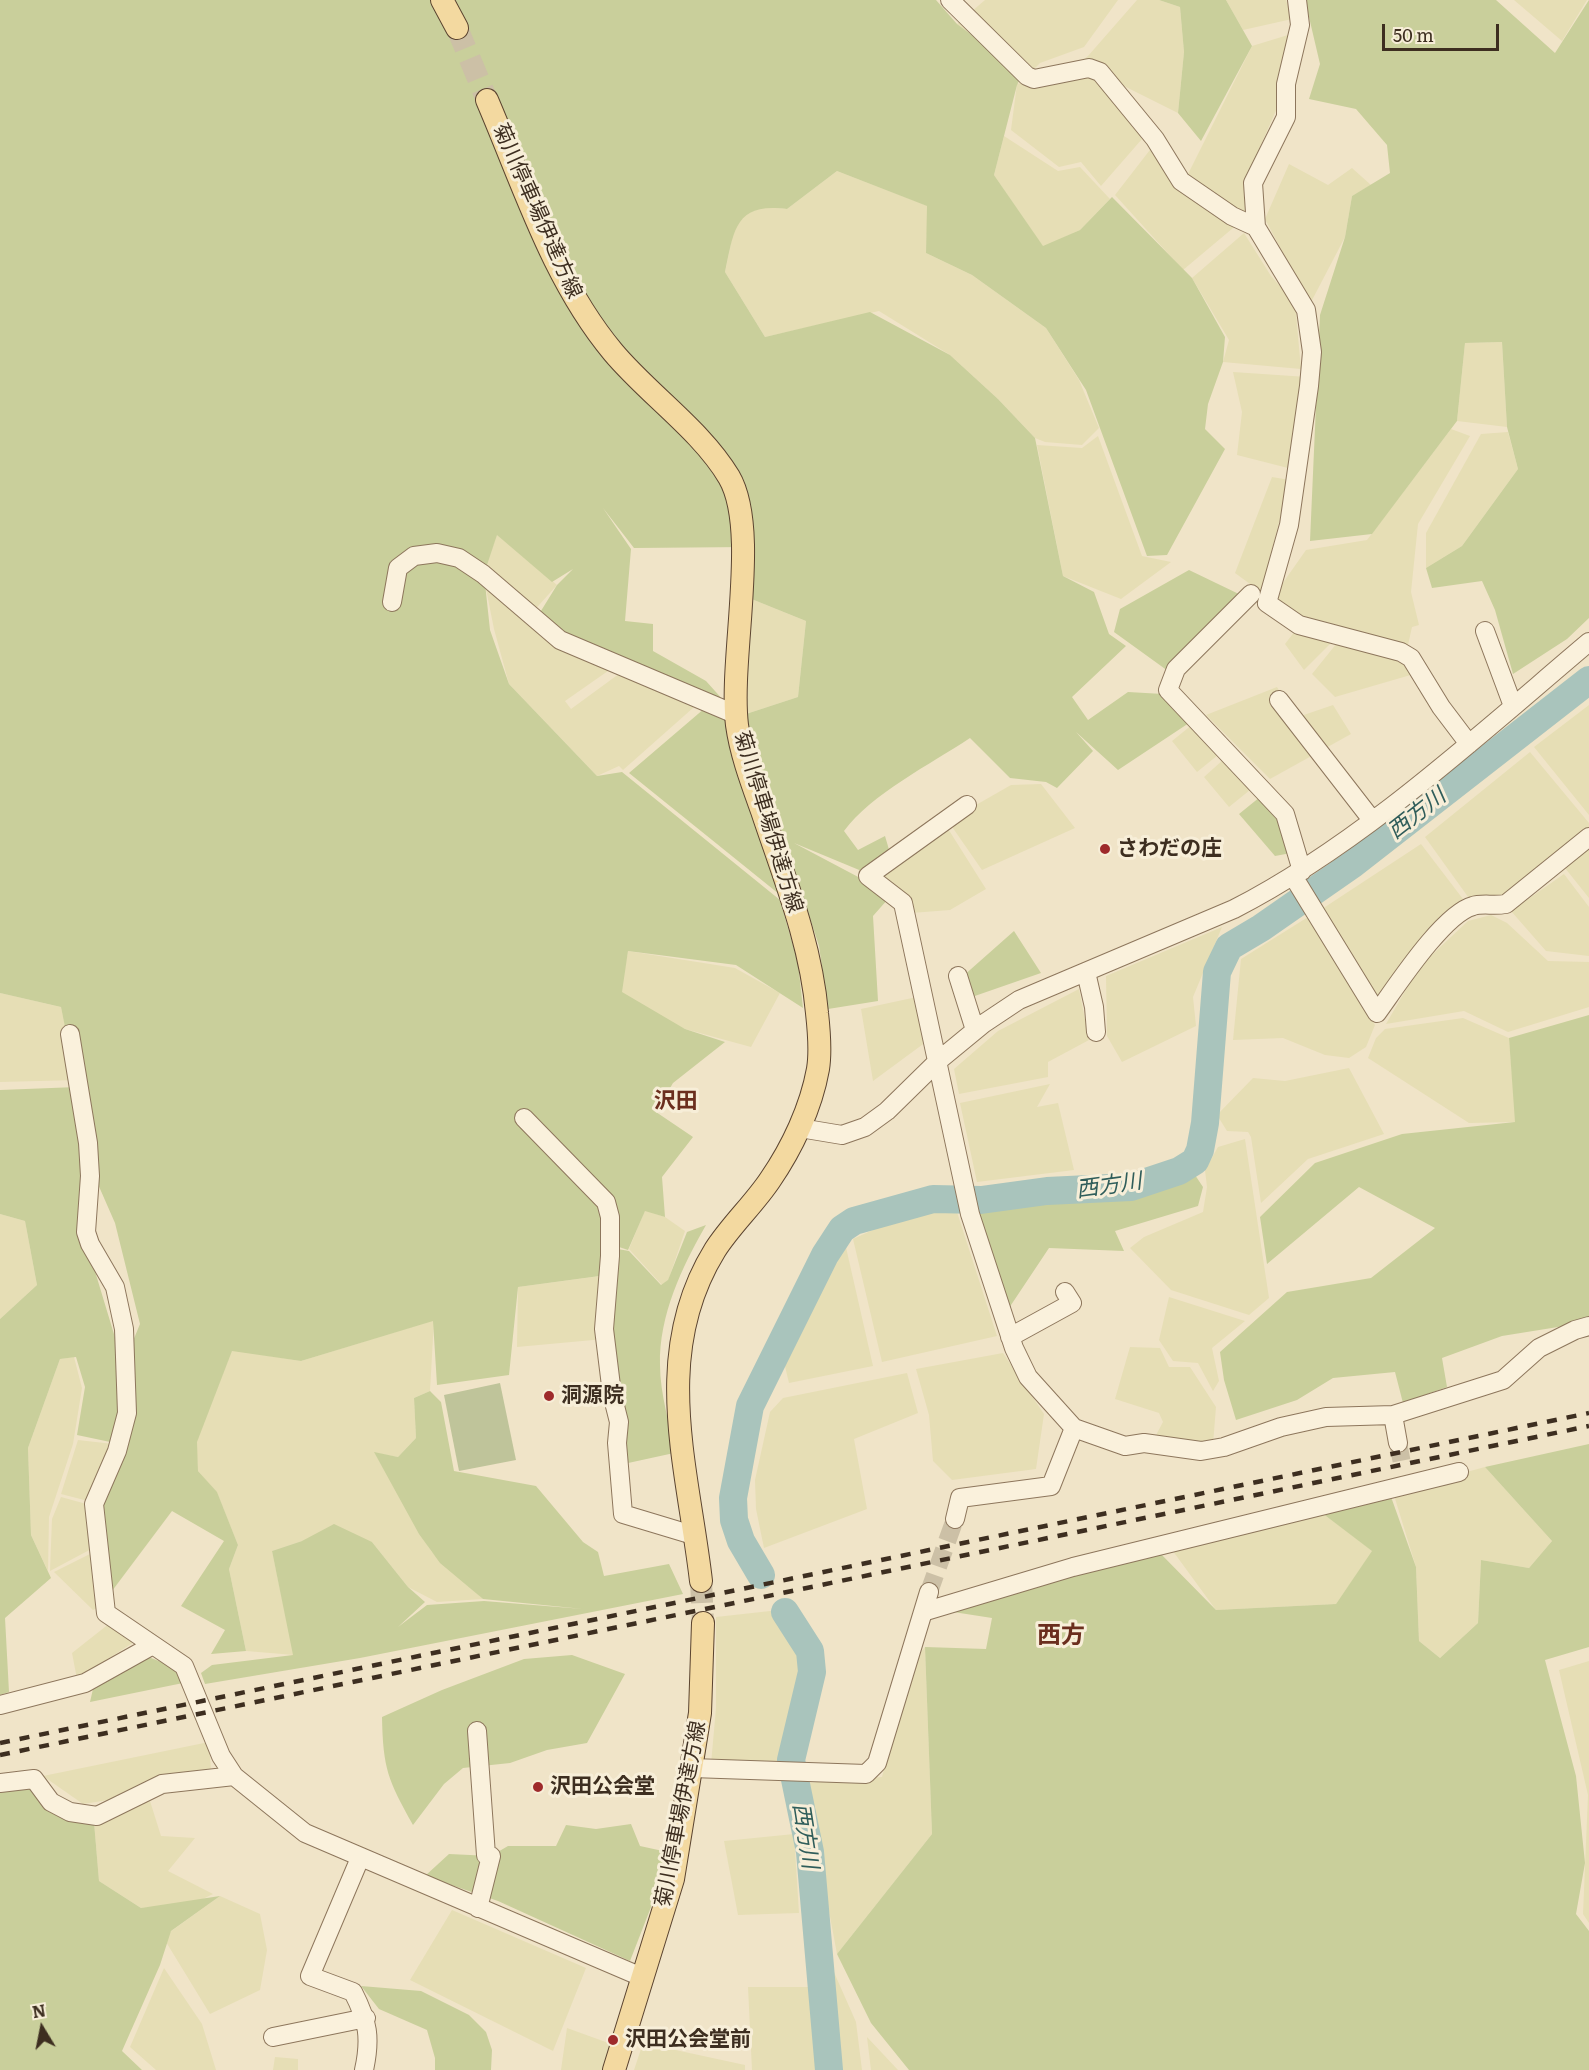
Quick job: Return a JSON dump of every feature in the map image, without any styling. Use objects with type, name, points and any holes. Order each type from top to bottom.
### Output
[{"type":"main road","points":[[442,0],[457,28]]},
{"type":"main road","name":"菊川停車場伊達方線","points":[[487,100],[572,296],[614,354],[706,448],[730,478],[739,507],[743,552],[734,683],[737,716],[748,770],[814,973],[819,1034],[818,1069],[800,1128],[771,1180],[715,1251],[691,1303],[678,1353],[676,1398],[701,1581]]},
{"type":"main road","name":"菊川停車場伊達方線","points":[[614,2070],[673,1879],[700,1713],[703,1623]]},
{"type":"street","points":[[950,0],[1027,76],[1034,79],[1089,68],[1100,72],[1155,139],[1181,181],[1232,216],[1256,227]]},
{"type":"street","points":[[1297,0],[1300,25],[1286,84],[1286,117],[1253,183],[1256,227],[1306,310],[1312,352],[1310,386],[1288,525],[1267,603],[1299,625],[1401,652],[1411,658],[1441,707],[1469,744]]},
{"type":"street","points":[[392,602],[398,568],[414,556],[437,553],[459,558],[483,574],[560,639],[737,716]]},
{"type":"street","points":[[1251,594],[1176,669],[1168,690],[1285,814],[1297,873],[1314,910],[1377,1013],[1433,938],[1459,914],[1473,906],[1489,907],[1506,904],[1589,837]]},
{"type":"street","points":[[1485,631],[1514,706]]},
{"type":"street","points":[[800,1128],[842,1135],[866,1127],[975,1030],[1019,1000],[1234,909],[1297,873],[1371,820],[1469,744],[1589,642]]},
{"type":"street","points":[[1279,700],[1371,820]]},
{"type":"street","points":[[967,805],[868,876],[903,903],[970,1214],[1010,1337],[1028,1377],[1074,1428],[1125,1446],[1144,1443],[1201,1451],[1224,1447],[1281,1427],[1326,1417],[1393,1415],[1503,1380],[1539,1348],[1575,1330],[1589,1326]]},
{"type":"street","points":[[1086,972],[1094,1007],[1096,1032]]},
{"type":"street","points":[[958,976],[975,1030]]},
{"type":"street","points":[[70,1034],[88,1143],[90,1176],[86,1232],[115,1287],[124,1329],[127,1413],[117,1451],[94,1504],[106,1613],[184,1666],[221,1756],[234,1776],[305,1833],[644,1978]]},
{"type":"street","points":[[524,1118],[606,1202],[610,1217],[610,1256],[604,1329],[612,1394],[619,1422],[617,1443],[623,1515],[696,1536]]},
{"type":"street","points":[[1010,1337],[1071,1303],[1065,1292]]},
{"type":"street","points":[[1393,1415],[1398,1443]]},
{"type":"street","points":[[955,1519],[960,1498],[1051,1486],[1074,1428]]},
{"type":"street","points":[[923,1612],[1404,1476],[1458,1472]]},
{"type":"street","points":[[692,1768],[866,1774],[878,1763],[929,1592]]},
{"type":"street","points":[[0,1706],[85,1683],[153,1645]]},
{"type":"street","points":[[477,1731],[483,1850],[478,1908]]},
{"type":"street","points":[[0,1783],[34,1779],[51,1802],[70,1812],[98,1816],[162,1784],[234,1776]]},
{"type":"street","points":[[483,1850],[496,1827]]},
{"type":"street","points":[[360,1858],[310,1976],[353,1992],[366,2018],[368,2055],[364,2070]]},
{"type":"street","points":[[273,2037],[366,2018]]},
{"type":"shaded area","points":[[985,0],[1118,0],[1084,47],[1040,63],[1027,76],[957,24]]},
{"type":"shaded area","points":[[1137,0],[1159,0],[1180,7],[1184,52],[1178,113],[1106,77],[1119,94],[1142,139],[1101,186],[1081,162],[1059,167],[1011,130],[1017,84],[1078,64],[1088,56]]},
{"type":"shaded area","points":[[1226,0],[1286,0],[1292,19],[1243,30]]},
{"type":"shaded area","points":[[1514,0],[1587,0],[1562,41]]},
{"type":"shaded area","points":[[1288,35],[1278,106],[1246,179],[1253,220],[1187,176],[1252,46]]},
{"type":"shaded area","points":[[1004,136],[1058,171],[1080,167],[1110,199],[1080,230],[1043,247],[994,175]]},
{"type":"shaded area","points":[[1153,146],[1239,223],[1183,270],[1115,195]]},
{"type":"shaded area","points":[[1289,164],[1328,185],[1352,168],[1371,185],[1352,196],[1345,237],[1310,304],[1265,219]]},
{"type":"shaded area","points":[[837,171],[928,206],[926,253],[972,275],[1046,328],[1079,380],[1099,428],[1082,445],[1045,442],[1035,438],[998,399],[950,355],[879,311],[765,337],[725,272],[734,228],[746,213],[766,207],[787,209]]},
{"type":"shaded area","points":[[1244,233],[1271,276],[1295,303],[1301,369],[1223,362],[1229,340],[1192,278]]},
{"type":"shaded area","points":[[1502,342],[1507,427],[1457,421],[1465,343]]},
{"type":"shaded area","points":[[1233,372],[1307,377],[1288,468],[1237,455],[1242,412]]},
{"type":"shaded area","points":[[1451,429],[1470,436],[1418,524],[1411,592],[1419,625],[1412,627],[1408,645],[1278,609],[1273,597],[1306,550],[1367,540]]},
{"type":"shaded area","points":[[1508,432],[1518,469],[1462,546],[1426,568],[1426,533],[1481,434]]},
{"type":"shaded area","points":[[1098,436],[1142,556],[1171,562],[1121,599],[1063,576],[1037,445],[1082,448]]},
{"type":"shaded area","points":[[1272,477],[1290,480],[1261,592],[1235,573]]},
{"type":"shaded area","points":[[497,534],[557,585],[531,614],[618,664],[565,701],[571,709],[627,668],[702,700],[623,770],[619,766],[597,776],[509,684],[494,629],[483,574]]},
{"type":"shaded area","points":[[749,598],[806,621],[798,697],[743,715]]},
{"type":"shaded area","points":[[1295,631],[1331,643],[1304,670],[1285,644]]},
{"type":"shaded area","points":[[1337,643],[1385,652],[1406,665],[1414,674],[1335,697],[1312,674]]},
{"type":"shaded area","points":[[1277,687],[1295,718],[1333,705],[1351,734],[1270,779],[1206,715]]},
{"type":"shaded area","points":[[1589,705],[1589,815],[1534,747]]},
{"type":"shaded area","points":[[1193,724],[1218,755],[1197,772],[1172,741]]},
{"type":"shaded area","points":[[1530,752],[1589,823],[1589,829],[1501,898],[1471,901],[1425,837]]},
{"type":"shaded area","points":[[1224,759],[1250,790],[1229,807],[1204,777]]},
{"type":"shaded area","points":[[1041,784],[1075,828],[982,870],[948,821],[1011,785]]},
{"type":"shaded area","points":[[945,824],[986,889],[950,910],[911,913],[877,877]]},
{"type":"shaded area","points":[[1421,844],[1466,903],[1381,993],[1374,997],[1322,909]]},
{"type":"shaded area","points":[[1589,848],[1589,898],[1565,868]]},
{"type":"shaded area","points":[[1564,874],[1589,907],[1589,956],[1546,951],[1511,911]]},
{"type":"shaded area","points":[[1491,915],[1507,923],[1548,961],[1589,962],[1589,1007],[1508,1032],[1464,1011],[1386,1024],[1419,967],[1468,921]]},
{"type":"shaded area","points":[[1308,917],[1375,1025],[1366,1047],[1349,1058],[1325,1055],[1283,1038],[1233,1040],[1241,959]]},
{"type":"shaded area","points":[[1222,927],[1193,997],[1196,1026],[1122,1062],[1107,1036],[1106,976]]},
{"type":"shaded area","points":[[628,951],[735,968],[780,993],[751,1047],[685,1029],[619,999]]},
{"type":"shaded area","points":[[1079,989],[1089,1040],[1048,1062],[1048,1077],[959,1094],[954,1069],[998,1031]]},
{"type":"shaded area","points":[[0,993],[61,1007],[77,1080],[0,1082]]},
{"type":"shaded area","points":[[917,997],[930,1039],[873,1081],[861,1009]]},
{"type":"shaded area","points":[[1463,1018],[1509,1038],[1516,1122],[1469,1123],[1368,1058],[1376,1038],[1385,1029]]},
{"type":"shaded area","points":[[1349,1068],[1384,1134],[1308,1159],[1261,1203],[1251,1137],[1248,1132],[1227,1131],[1217,1115],[1253,1078],[1285,1081]]},
{"type":"shaded area","points":[[1050,1084],[1037,1107],[1058,1103],[1074,1170],[977,1182],[960,1103]]},
{"type":"shaded area","points":[[1245,1139],[1269,1298],[1249,1315],[1171,1290],[1130,1248],[1144,1237],[1203,1212],[1207,1187],[1205,1170],[1218,1147]]},
{"type":"shaded area","points":[[645,1210],[665,1217],[685,1231],[668,1281],[662,1285],[629,1249]]},
{"type":"shaded area","points":[[957,1212],[997,1336],[882,1362],[853,1239],[908,1214]]},
{"type":"shaded area","points":[[0,1214],[25,1221],[37,1285],[0,1319]]},
{"type":"shaded area","points":[[845,1243],[873,1366],[789,1383],[783,1358]]},
{"type":"shaded area","points":[[608,1275],[604,1339],[517,1347],[518,1287]]},
{"type":"shaded area","points":[[1169,1297],[1245,1321],[1212,1348],[1219,1381],[1213,1391],[1198,1363],[1173,1361],[1159,1340]]},
{"type":"shaded area","points":[[434,1320],[430,1391],[414,1398],[416,1438],[398,1457],[375,1453],[431,1551],[483,1599],[437,1602],[408,1587],[372,1542],[302,1541],[272,1551],[294,1655],[246,1651],[229,1569],[238,1545],[217,1493],[198,1471],[196,1442],[232,1350],[301,1361]]},
{"type":"shaded area","points":[[1130,1347],[1160,1348],[1169,1367],[1190,1367],[1216,1407],[1213,1444],[1155,1437],[1163,1422],[1159,1413],[1115,1399]]},
{"type":"shaded area","points":[[1003,1353],[1044,1414],[1036,1469],[952,1480],[933,1461],[929,1415],[916,1369]]},
{"type":"shaded area","points":[[74,1357],[82,1388],[73,1444],[49,1517],[48,1571],[31,1535],[28,1448],[60,1359]]},
{"type":"shaded area","points":[[907,1373],[918,1413],[854,1439],[867,1509],[764,1548],[756,1509],[755,1480],[770,1412],[783,1398]]},
{"type":"shaded area","points":[[78,1440],[113,1444],[92,1502],[61,1494]]},
{"type":"shaded area","points":[[1485,1467],[1552,1541],[1529,1568],[1481,1560],[1478,1623],[1440,1658],[1419,1641],[1416,1567],[1393,1492]]},
{"type":"shaded area","points":[[61,1497],[90,1505],[95,1547],[50,1571],[52,1519]]},
{"type":"shaded area","points":[[1322,1513],[1373,1551],[1336,1604],[1216,1610],[1167,1543]]},
{"type":"shaded area","points":[[96,1551],[102,1606],[93,1610],[54,1572]]},
{"type":"shaded area","points":[[779,1610],[804,1652],[807,1677],[787,1751],[787,1763],[711,1764],[716,1708],[716,1617]]},
{"type":"shaded area","points":[[110,1623],[134,1642],[77,1679],[72,1653]]},
{"type":"shaded area","points":[[925,1647],[932,1834],[837,1954],[805,1783],[882,1777],[912,1662]]},
{"type":"shaded area","points":[[1589,1661],[1589,1923],[1583,1914],[1588,1795],[1559,1670]]},
{"type":"shaded area","points":[[209,1742],[211,1771],[121,1798],[83,1804],[43,1776]]},
{"type":"shaded area","points":[[150,1801],[161,1836],[195,1838],[168,1871],[213,1894],[191,1905],[141,1908],[99,1881],[94,1822]]},
{"type":"shaded area","points":[[794,1834],[799,1913],[738,1915],[724,1841]]},
{"type":"shaded area","points":[[220,1896],[260,1914],[267,1950],[260,1990],[210,2014],[163,1937]]},
{"type":"shaded area","points":[[452,1910],[586,1968],[553,2051],[410,1980]]},
{"type":"shaded area","points":[[164,1968],[202,2024],[216,2070],[156,2070],[130,2047]]},
{"type":"shaded area","points":[[833,1970],[856,2022],[862,2070],[839,2070]]},
{"type":"shaded area","points":[[748,1987],[823,1987],[828,2070],[752,2070]]},
{"type":"shaded area","points":[[567,2028],[614,2045],[606,2070],[561,2070]]},
{"type":"shaded area","points":[[867,2037],[898,2070],[871,2070]]},
{"type":"shaded area","points":[[643,2043],[745,2065],[745,2070],[634,2070]]},
{"type":"shaded area","points":[[275,2057],[298,2059],[298,2070],[273,2070]]},
{"type":"green space","points":[[0,0],[936,0],[957,24],[1023,73],[1017,85],[994,175],[1043,246],[1080,230],[1112,197],[1192,278],[1225,337],[1223,362],[1208,404],[1205,429],[1225,449],[1167,555],[1147,556],[1086,390],[1046,328],[972,275],[926,253],[927,206],[837,171],[787,209],[757,210],[740,222],[731,243],[725,272],[765,337],[870,312],[950,355],[998,399],[1035,438],[1063,576],[1094,592],[1109,634],[1126,646],[1072,697],[1088,720],[1128,692],[1163,694],[1189,723],[1118,770],[1076,732],[1093,751],[1057,788],[1046,782],[1010,778],[970,738],[885,792],[856,817],[844,831],[858,850],[885,836],[890,853],[864,872],[794,843],[862,879],[888,899],[873,916],[878,1001],[828,1009],[819,946],[784,838],[764,796],[743,715],[798,697],[806,621],[749,598],[747,547],[634,548],[603,508],[631,549],[625,621],[653,624],[653,651],[706,681],[724,701],[599,656],[536,619],[557,585],[573,569],[552,582],[497,535],[484,574],[490,630],[509,684],[597,776],[622,772],[780,900],[798,963],[803,1008],[736,965],[628,951],[622,992],[685,1029],[725,1042],[673,1083],[656,1112],[693,1137],[662,1177],[665,1217],[645,1211],[628,1250],[610,1244],[607,1275],[518,1287],[509,1375],[437,1385],[433,1321],[301,1361],[232,1351],[197,1442],[198,1471],[217,1492],[238,1545],[229,1569],[246,1651],[211,1654],[225,1630],[181,1606],[224,1541],[172,1511],[109,1595],[99,1503],[124,1453],[128,1353],[140,1324],[115,1223],[90,1166],[81,1225],[120,1354],[123,1415],[115,1443],[77,1435],[85,1387],[76,1357],[60,1359],[28,1448],[31,1535],[51,1578],[5,1618],[9,1692],[0,1695],[0,1319],[37,1285],[25,1221],[0,1214],[0,1090],[77,1087],[61,1007],[0,993]]},
{"type":"green space","points":[[1159,0],[1226,0],[1252,46],[1201,141],[1178,113],[1184,52],[1180,7]]},
{"type":"green space","points":[[1305,0],[1496,0],[1555,53],[1589,0],[1589,618],[1567,639],[1513,674],[1495,610],[1482,581],[1432,588],[1426,568],[1462,546],[1518,469],[1507,427],[1502,342],[1465,343],[1457,421],[1372,534],[1310,541],[1320,315],[1345,237],[1352,196],[1390,173],[1387,145],[1356,109],[1309,99],[1320,64]]},
{"type":"green space","points":[[1189,570],[1243,596],[1168,671],[1114,632],[1120,609]]},
{"type":"green space","points":[[705,708],[732,721],[779,894],[629,773]]},
{"type":"green space","points":[[1260,797],[1285,827],[1291,853],[1275,856],[1239,814]]},
{"type":"green space","points":[[1014,931],[1041,973],[969,998],[962,977]]},
{"type":"green space","points":[[1589,1015],[1589,1322],[1502,1336],[1442,1358],[1447,1387],[1403,1403],[1395,1372],[1333,1378],[1297,1400],[1236,1420],[1224,1380],[1220,1352],[1287,1292],[1371,1278],[1435,1228],[1359,1187],[1267,1264],[1260,1217],[1315,1163],[1402,1134],[1515,1122],[1509,1038]]},
{"type":"green space","points":[[1193,1172],[1203,1187],[1198,1206],[1115,1231],[1124,1251],[1049,1248],[1009,1308],[977,1210],[1036,1197],[1132,1191]]},
{"type":"green space","points":[[706,1225],[681,1275],[663,1328],[660,1365],[674,1453],[619,1465],[604,1326],[612,1248],[629,1251],[661,1285],[668,1280],[687,1232]]},
{"type":"green space","points":[[500,1383],[516,1460],[459,1471],[444,1395]]},
{"type":"green space","points":[[430,1391],[441,1402],[454,1471],[536,1486],[583,1542],[598,1552],[604,1576],[669,1564],[683,1594],[360,1658],[205,1684],[201,1673],[212,1665],[293,1655],[272,1551],[302,1541],[334,1524],[372,1542],[408,1587],[425,1602],[398,1627],[427,1605],[484,1601],[583,1609],[483,1599],[440,1563],[419,1534],[374,1452],[398,1457],[416,1438],[414,1398]]},
{"type":"green space","points":[[1589,1444],[1589,1647],[1545,1660],[1576,1776],[1585,1863],[1576,1914],[1589,1931],[1589,2070],[909,2070],[871,2023],[837,1954],[932,1834],[925,1647],[986,1649],[992,1618],[934,1609],[1158,1551],[1216,1610],[1336,1604],[1372,1551],[1322,1513],[1390,1494],[1416,1567],[1419,1641],[1440,1658],[1478,1623],[1481,1560],[1529,1568],[1552,1541],[1485,1467]]},
{"type":"green space","points":[[572,1655],[625,1674],[587,1743],[547,1750],[510,1763],[463,1768],[444,1784],[413,1825],[388,1774],[382,1717],[442,1690],[524,1659]]},
{"type":"green space","points":[[146,1656],[174,1667],[183,1683],[90,1702],[93,1689]]},
{"type":"green space","points":[[29,1785],[94,1822],[99,1881],[141,1908],[220,1896],[171,1931],[160,1965],[122,2051],[142,2070],[0,2070],[0,1793]]},
{"type":"green space","points":[[631,1824],[640,1846],[672,1853],[630,1961],[498,1901],[425,1876],[449,1854],[491,1856],[508,1846],[556,1846],[566,1825],[596,1829]]},
{"type":"green space","points":[[361,1986],[421,1991],[469,2015],[486,2032],[492,2050],[491,2070],[435,2070],[435,2058],[427,2030],[379,2009]]},
{"type":"waterway","name":"西方川","points":[[761,1575],[741,1541],[734,1520],[733,1498],[750,1406],[825,1255],[842,1229],[854,1221],[933,1199],[981,1200],[1047,1191],[1131,1187],[1179,1171],[1195,1161],[1200,1150],[1205,1123],[1217,972],[1229,947],[1261,928],[1353,864],[1589,680]]},
{"type":"waterway","name":"西方川","points":[[785,1612],[810,1651],[812,1672],[791,1760],[810,1852],[829,2070]]},
{"type":"tunnel","points":[[457,28],[487,100]]},
{"type":"tunnel","points":[[1398,1443],[1403,1468]]},
{"type":"tunnel","points":[[929,1592],[955,1519]]},
{"type":"tunnel","points":[[701,1581],[703,1623]]},
{"type":"railway","points":[[0,1743],[1589,1413]]},
{"type":"railway","points":[[0,1755],[1589,1426]]},
{"type":"place","name":"さわだの庄","points":[[1105,849]]},
{"type":"place","name":"洞源院","points":[[549,1396]]},
{"type":"place","name":"沢田公会堂","points":[[538,1787]]},
{"type":"place","name":"沢田公会堂前","points":[[613,2040]]},
{"type":"district","name":"沢田","points":[[676,1102]]},
{"type":"district","name":"西方","points":[[1061,1636]]}]
